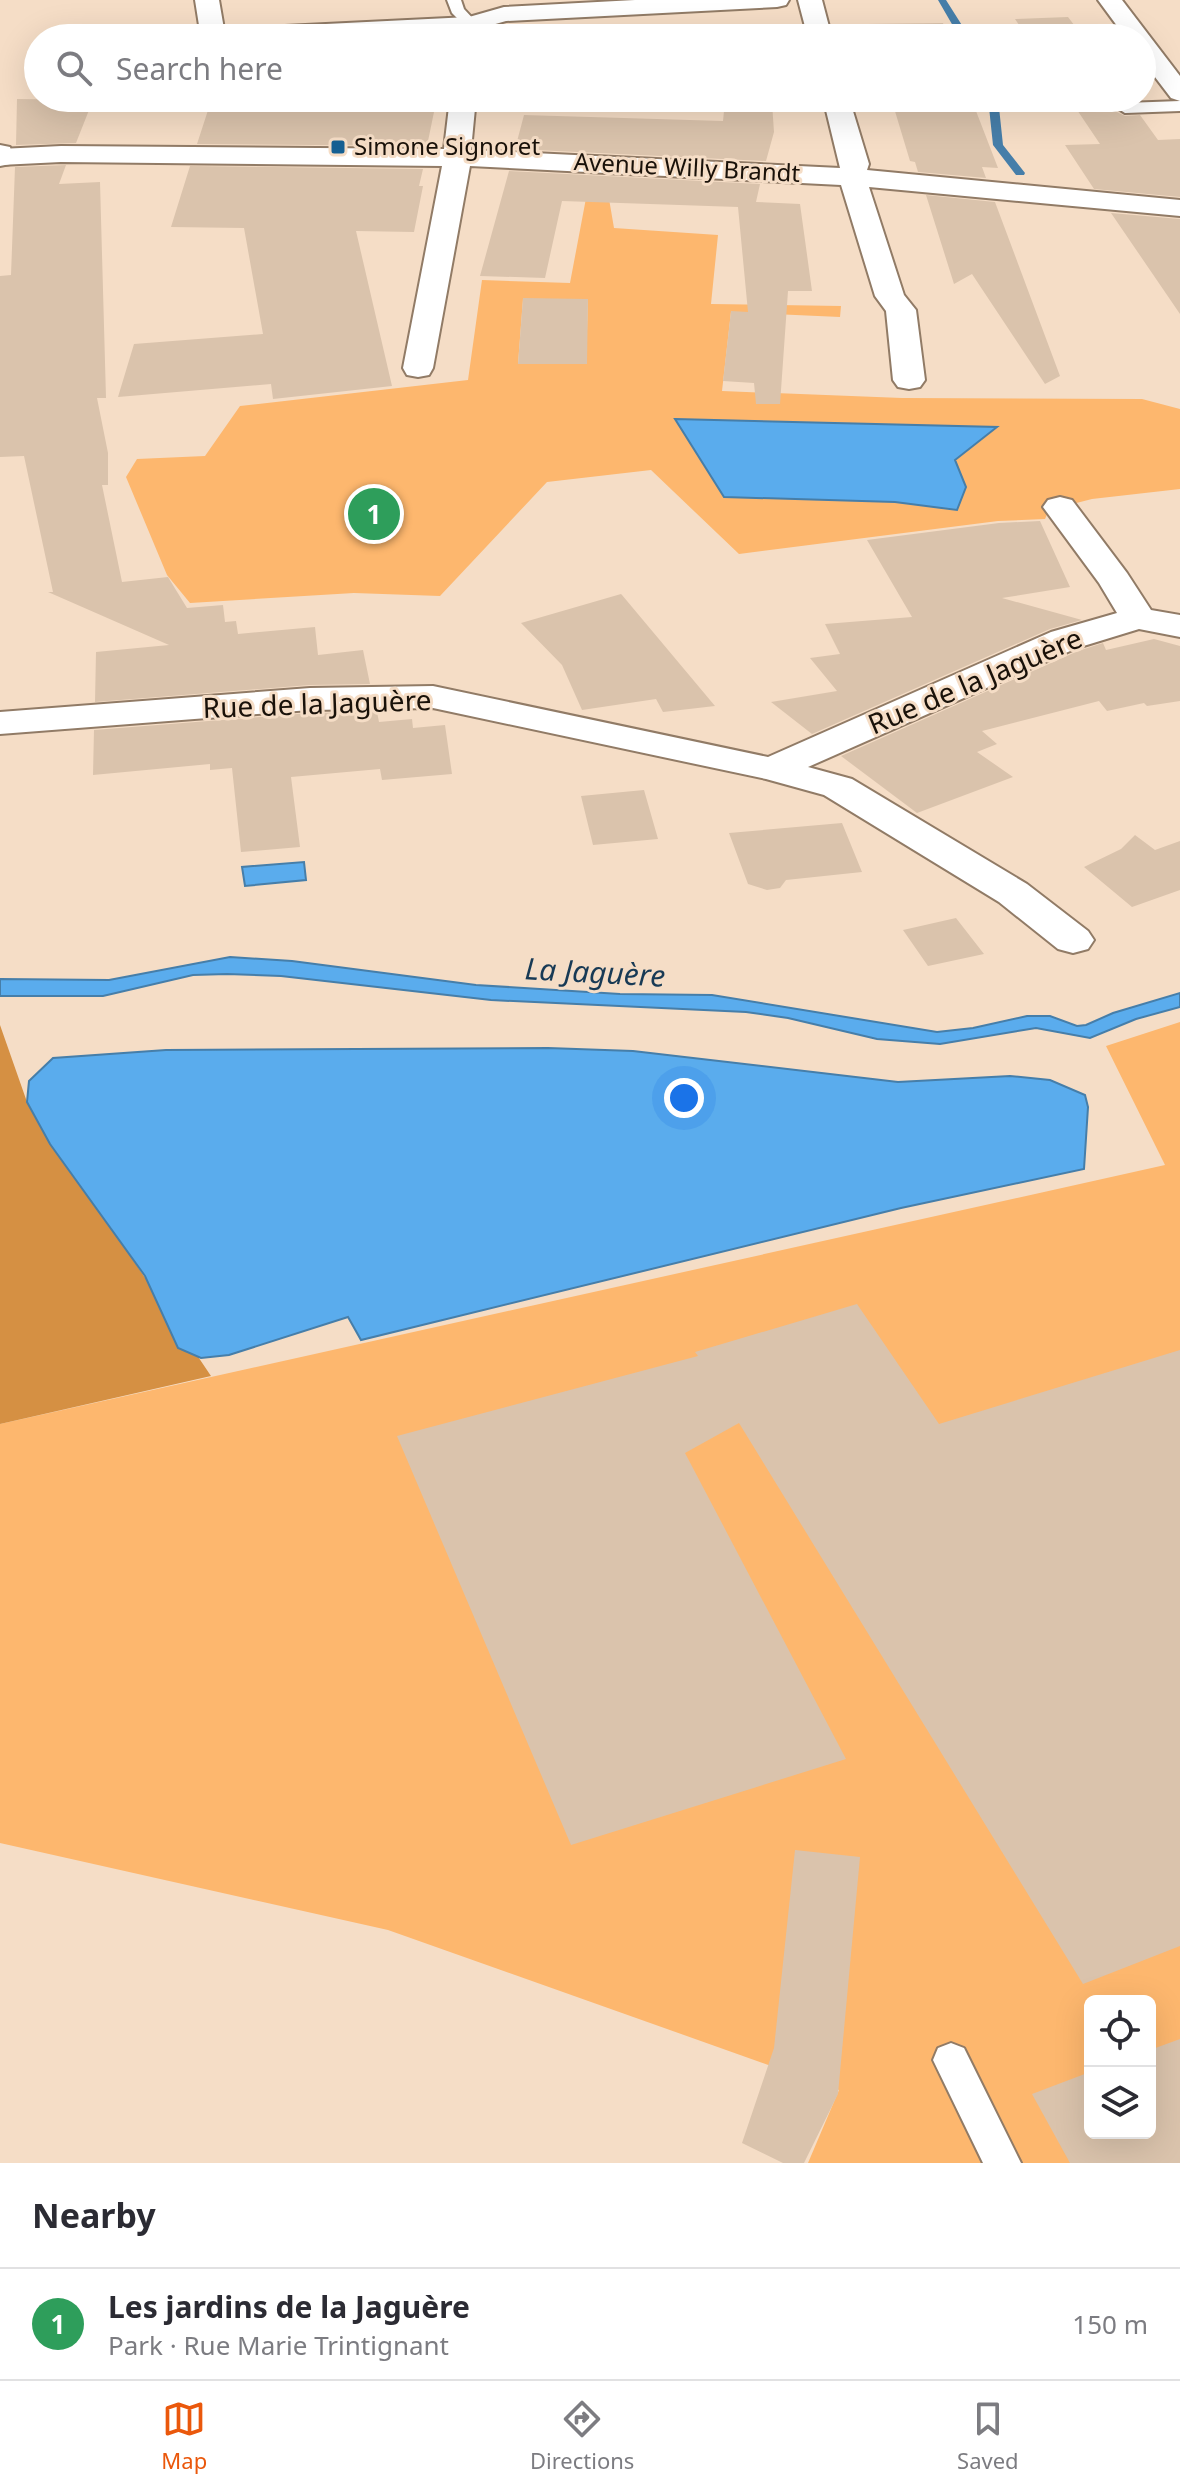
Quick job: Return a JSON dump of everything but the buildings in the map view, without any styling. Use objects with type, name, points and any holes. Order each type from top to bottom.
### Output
[{"type":"street","points":[[207,0],[211,24]]},
{"type":"street","points":[[484,24],[504,14],[640,3],[777,0]]},
{"type":"street","points":[[810,0],[816,24]]},
{"type":"street","points":[[1110,0],[1128,24]]},
{"type":"street","points":[[1156,61],[1180,93]]},
{"type":"street","points":[[418,368],[455,175],[461,112]]},
{"type":"street","points":[[840,112],[855,164],[852,177],[890,296],[901,310],[909,380]]},
{"type":"street","name":"Avenue Willy Brandt","points":[[0,156],[455,157],[852,177],[1180,208]]},
{"type":"street","points":[[1060,507],[1115,580],[1138,618]]},
{"type":"street","name":"Rue de la Jaguère","points":[[772,769],[1064,640],[1138,618],[1180,626]]},
{"type":"street","name":"Rue de la Jaguère","points":[[0,723],[310,699],[433,697],[772,769],[838,787],[1013,893],[1073,940]]},
{"type":"lane","points":[[454,0],[466,24]]},
{"type":"lane","points":[[1156,107],[1180,106]]},
{"type":"lane","points":[[951,2060],[1002,2163]]},
{"type":"shaded area","points":[[587,193],[608,193],[614,228],[718,235],[711,304],[841,306],[840,317],[731,312],[722,391],[902,398],[1142,399],[1180,409],[1180,489],[1092,499],[1049,510],[1045,519],[998,521],[739,554],[651,470],[547,482],[440,596],[354,593],[190,603],[167,575],[126,477],[137,459],[205,456],[240,406],[468,380],[482,280],[570,283]],"holes":[[[523,299],[588,299],[586,364],[518,364]]]},
{"type":"shaded area","points":[[1180,1022],[1180,2163],[808,2163],[839,2090],[388,1930],[0,1843],[0,1424],[1165,1165],[1106,1046]]},
{"type":"shaded area","points":[[0,1025],[27,1102],[211,1376],[0,1424]]},
{"type":"water","points":[[675,419],[997,427],[955,460],[966,487],[957,510],[895,502],[724,497]]},
{"type":"water","points":[[304,862],[306,880],[245,886],[242,867]]},
{"type":"water","points":[[230,957],[292,961],[476,985],[620,994],[712,995],[937,1032],[1027,1016],[1050,1016],[1077,1026],[1086,1025],[1113,1013],[1180,993],[1180,1007],[1136,1019],[1090,1038],[1036,1028],[940,1044],[877,1039],[788,1018],[746,1012],[491,1000],[281,976],[193,975],[103,996],[0,996],[0,979],[109,980]]},
{"type":"water","points":[[548,1048],[633,1051],[898,1082],[1010,1076],[1050,1080],[1085,1095],[1088,1107],[1084,1169],[901,1208],[361,1340],[348,1317],[229,1355],[201,1358],[178,1348],[145,1276],[50,1144],[27,1102],[29,1081],[53,1058],[166,1050]]},
{"type":"waterway","points":[[942,0],[957,24]]},
{"type":"waterway","points":[[994,112],[998,145],[1020,173]]},
{"type":"place","name":"Simone Signoret","points":[[338,147]]},
{"type":"place","name":"Les jardins de la Jaguère","points":[[374,514]]},
{"type":"water label","name":"La Jaguère","points":[[595,973]]}]
